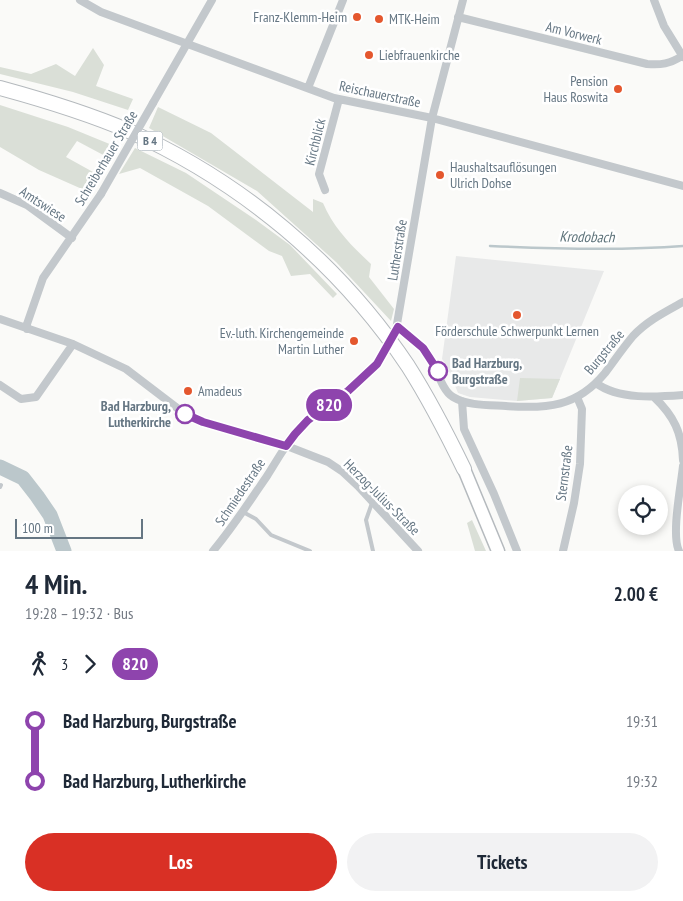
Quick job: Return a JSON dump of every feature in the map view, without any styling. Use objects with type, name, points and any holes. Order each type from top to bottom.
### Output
[{"type":"highway","name":"B 4","points":[[0,88],[90,116],[156,144],[223,182],[284,228],[337,277],[384,333],[409,368],[464,469]]},
{"type":"main road","name":"B 4","points":[[464,469],[496,549]]},
{"type":"street","name":"Reischauerstraße","points":[[80,0],[101,12],[339,99],[432,118],[683,186]]},
{"type":"street","name":"Schreiberhauer Straße","points":[[27,330],[27,324],[43,278],[101,194],[212,0]]},
{"type":"street","points":[[308,88],[343,0]]},
{"type":"street","name":"Lutherstraße","points":[[286,446],[308,420],[348,391],[377,364],[397,328],[432,118],[463,0]]},
{"type":"street","points":[[654,0],[664,26],[683,56]]},
{"type":"street","name":"Am Vorwerk","points":[[458,16],[647,64],[663,65],[683,56]]},
{"type":"street","name":"Kirchblick","points":[[325,190],[319,174],[339,99]]},
{"type":"street","name":"Amtswiese","points":[[0,193],[27,204],[72,238]]},
{"type":"street","name":"Burgstraße","points":[[462,401],[527,407],[568,402],[596,383],[633,336],[653,319],[683,302]]},
{"type":"street","name":"Herzog-Julius-Straße","points":[[0,319],[27,330],[73,344],[126,370],[185,414],[203,422],[286,446],[328,462],[343,472],[418,551]]},
{"type":"street","points":[[397,328],[423,348],[438,371],[445,390],[462,401],[464,428],[517,551]]},
{"type":"street","points":[[0,385],[21,399],[36,397],[73,344]]},
{"type":"street","points":[[596,383],[604,390],[654,397],[683,395]]},
{"type":"street","name":"Sternstraße","points":[[563,551],[580,464],[582,408],[577,397]]},
{"type":"street","points":[[654,397],[666,408],[675,424],[682,445],[683,460]]},
{"type":"street","name":"Schmiedestraße","points":[[213,551],[243,512],[286,446]]},
{"type":"street","points":[[679,551],[676,539],[676,524],[683,466]]},
{"type":"lane","points":[[372,502],[366,520],[373,551]]},
{"type":"lane","points":[[243,512],[256,519],[271,536],[310,551]]},
{"type":"shaded area","points":[[93,48],[104,65],[96,86],[133,99],[128,110],[73,92],[0,74],[0,67],[31,74],[56,64],[75,76]]},
{"type":"shaded area","points":[[0,105],[68,127],[112,145],[107,157],[77,141],[66,157],[102,177],[91,193],[39,170],[0,147]]},
{"type":"shaded area","points":[[158,107],[211,133],[313,212],[313,199],[323,203],[338,229],[350,244],[371,264],[369,277],[394,309],[391,321],[336,262],[257,191],[149,128]]},
{"type":"shaded area","points":[[135,148],[186,173],[256,220],[290,245],[337,294],[333,298],[310,274],[291,276],[282,256],[269,251],[208,206],[140,168],[119,174]]},
{"type":"shaded area","name":"Förderschule Schwerpunkt Lernen","points":[[456,256],[604,271],[552,398],[517,401],[470,397],[458,393],[447,366],[442,359]]},
{"type":"shaded area","points":[[520,378],[560,379],[552,398],[517,401]]},
{"type":"shaded area","points":[[472,520],[486,551],[475,551],[467,523]]},
{"type":"waterway","name":"Krodobach","points":[[490,246],[586,249],[635,249],[683,246]]},
{"type":"waterway","points":[[0,467],[23,478],[37,496],[50,515],[64,551]]},
{"type":"bus line","name":"820","points":[[185,414],[203,422],[286,446],[308,420],[348,391],[377,364],[398,327],[423,348],[438,371]]},
{"type":"place","name":"Franz-Klemm-Heim","points":[[357,17]]},
{"type":"place","name":"MTK-Heim","points":[[379,19]]},
{"type":"place","name":"Liebfrauenkirche","points":[[369,55]]},
{"type":"place","name":"Pension Haus Roswita","points":[[618,89]]},
{"type":"place","name":"Haushaltsauflösungen Ulrich Dohse","points":[[440,175]]},
{"type":"place","name":"Förderschule Schwerpunkt Lernen","points":[[517,315]]},
{"type":"place","name":"Ev.-luth. Kirchengemeinde Martin Luther","points":[[354,341]]},
{"type":"place","name":"Bad Harzburg, Burgstraße","points":[[438,371]]},
{"type":"place","name":"Amadeus","points":[[188,391]]},
{"type":"place","name":"Bad Harzburg, Lutherkirche","points":[[185,414]]}]
